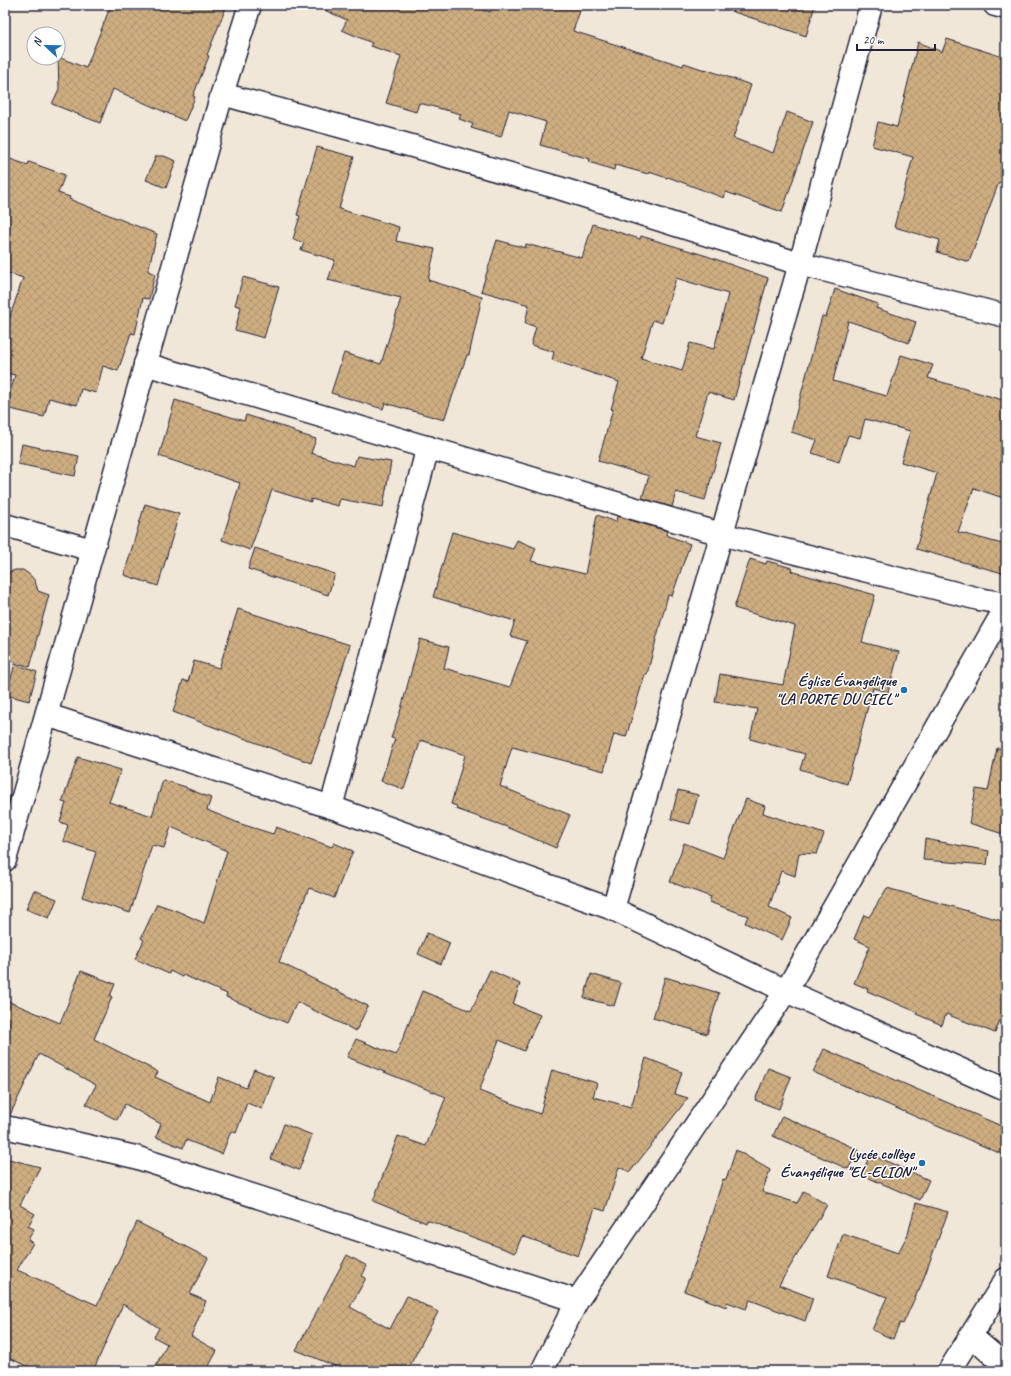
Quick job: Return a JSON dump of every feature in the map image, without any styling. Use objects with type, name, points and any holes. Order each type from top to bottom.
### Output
[{"type":"street","points":[[5,860],[222,94],[250,5]]},
{"type":"street","points":[[613,909],[800,264],[871,5]]},
{"type":"street","points":[[995,5],[1006,8]]},
{"type":"street","points":[[222,94],[559,188],[800,264],[1006,316]]},
{"type":"street","points":[[145,364],[721,534],[1006,605],[786,991],[577,1301],[542,1371]]},
{"type":"street","points":[[331,807],[428,447]]},
{"type":"street","points":[[5,525],[92,550]]},
{"type":"street","points":[[47,715],[331,807],[613,909],[786,991],[1006,1090]]},
{"type":"street","points":[[5,1127],[135,1157],[577,1301]]},
{"type":"street","points":[[949,1371],[1006,1279]]},
{"type":"street","points":[[971,1336],[1006,1366]]},
{"type":"building","points":[[111,5],[227,5],[207,55],[209,56],[185,121],[113,89],[100,123],[52,104],[59,89],[58,66],[66,66],[66,60],[86,68]]},
{"type":"building","points":[[313,5],[466,5],[490,12],[491,5],[582,5],[573,31],[683,66],[684,63],[705,69],[751,85],[733,138],[773,153],[787,112],[813,122],[782,212],[726,192],[724,198],[668,177],[667,178],[649,172],[648,174],[615,165],[614,170],[589,162],[590,159],[540,145],[546,122],[509,110],[501,137],[471,128],[473,124],[459,119],[461,114],[419,103],[416,112],[386,103],[401,56],[370,46],[372,43],[342,30],[347,20]]},
{"type":"building","points":[[725,5],[815,5],[806,36],[725,9]]},
{"type":"building","points":[[947,39],[1006,58],[1006,184],[999,182],[969,262],[937,252],[940,240],[894,227],[913,157],[872,146],[878,122],[897,127],[918,42],[942,52]]},
{"type":"building","points":[[317,147],[354,157],[339,209],[399,227],[396,241],[435,249],[428,280],[482,297],[469,355],[467,355],[444,420],[385,403],[383,409],[331,393],[344,353],[381,364],[401,298],[328,280],[335,260],[301,250],[304,243],[293,239],[300,216],[297,215]]},
{"type":"building","points":[[156,156],[164,156],[176,161],[166,188],[146,180]]},
{"type":"building","points":[[10,159],[28,165],[29,162],[65,175],[58,193],[70,197],[69,199],[157,234],[148,271],[155,274],[149,299],[143,298],[135,334],[131,333],[118,371],[103,366],[96,393],[81,389],[77,405],[49,398],[44,417],[6,408],[15,375],[5,373],[5,331],[23,278],[5,272],[5,172]]},
{"type":"building","points":[[593,224],[640,239],[641,236],[707,256],[768,278],[734,400],[708,392],[695,436],[721,443],[705,500],[676,492],[672,507],[642,498],[649,476],[598,461],[619,382],[552,360],[554,352],[531,345],[536,327],[525,323],[529,305],[481,291],[497,240],[525,248],[526,244],[545,248],[582,258]],"holes":[[[676,278],[728,294],[714,349],[690,343],[682,371],[641,358],[653,320],[662,323]]]},
{"type":"building","points":[[243,277],[279,287],[264,338],[235,330],[241,307],[235,305]]},
{"type":"building","points":[[835,289],[878,304],[876,308],[916,322],[909,343],[888,334],[848,321],[833,381],[887,396],[901,355],[933,365],[928,378],[1006,401],[1006,499],[974,488],[958,532],[1006,545],[1006,574],[916,549],[937,473],[901,462],[910,431],[865,419],[860,438],[848,435],[839,462],[812,453],[817,440],[791,432],[822,316],[826,317]]},
{"type":"building","points":[[175,400],[244,421],[246,415],[293,430],[293,432],[316,439],[311,453],[354,466],[357,456],[391,462],[383,507],[340,499],[338,506],[311,499],[311,502],[272,490],[250,550],[222,540],[240,483],[159,456]]},
{"type":"building","points":[[22,444],[79,456],[75,476],[18,464]]},
{"type":"building","points":[[145,504],[179,514],[158,586],[124,575]]},
{"type":"building","points":[[597,515],[616,522],[617,516],[667,531],[666,535],[690,544],[672,596],[668,595],[647,674],[645,674],[626,737],[614,734],[604,771],[512,747],[500,786],[570,815],[556,848],[507,827],[456,809],[457,806],[451,804],[465,755],[421,740],[404,789],[381,781],[395,739],[391,738],[401,709],[420,639],[449,647],[444,668],[510,687],[527,641],[510,636],[515,621],[433,597],[452,532],[513,549],[517,540],[536,548],[531,561],[585,574]]},
{"type":"building","points":[[255,548],[335,574],[328,595],[248,569]]},
{"type":"building","points":[[750,559],[766,564],[767,561],[792,568],[791,571],[875,595],[862,642],[899,652],[888,692],[873,688],[847,784],[800,769],[805,754],[750,739],[757,709],[715,702],[720,674],[783,685],[795,626],[734,608]]},
{"type":"building","points":[[15,570],[23,570],[30,575],[35,581],[38,591],[49,595],[30,667],[5,659],[5,574]]},
{"type":"building","points":[[238,609],[350,645],[311,763],[173,712],[183,680],[188,682],[194,661],[219,668]]},
{"type":"building","points":[[15,664],[37,672],[29,701],[6,695]]},
{"type":"building","points":[[997,748],[1006,749],[1006,835],[969,823],[976,789],[988,791]]},
{"type":"building","points":[[78,757],[121,770],[109,802],[152,816],[163,780],[186,787],[211,798],[207,810],[241,824],[273,834],[276,827],[332,847],[334,843],[353,851],[334,898],[309,888],[279,962],[368,1006],[356,1031],[297,1002],[287,1023],[226,997],[227,994],[183,975],[182,977],[170,971],[169,974],[135,959],[144,940],[141,938],[157,904],[204,923],[227,851],[171,827],[164,848],[152,845],[130,913],[82,897],[96,852],[63,841],[68,825],[60,822],[66,803],[62,802]]},
{"type":"building","points":[[678,790],[698,795],[690,824],[671,819]]},
{"type":"building","points":[[746,799],[765,806],[763,813],[824,834],[817,854],[799,853],[795,876],[781,871],[769,907],[792,918],[782,940],[745,923],[748,916],[709,902],[711,897],[670,882],[684,843],[723,858]]},
{"type":"building","points":[[925,839],[989,851],[987,865],[923,860]]},
{"type":"building","points":[[887,888],[1006,922],[1006,1004],[995,1033],[946,1014],[942,1025],[916,1014],[917,1012],[867,991],[868,989],[854,983],[870,946],[854,939],[864,915],[869,917]]},
{"type":"building","points":[[34,890],[57,899],[49,918],[26,909]]},
{"type":"building","points":[[427,933],[450,943],[441,964],[418,954]]},
{"type":"building","points":[[490,970],[520,984],[513,1004],[540,1015],[524,1051],[499,1040],[479,1091],[540,1114],[552,1070],[597,1083],[593,1097],[631,1107],[646,1058],[682,1072],[675,1094],[688,1098],[630,1172],[619,1167],[605,1211],[595,1208],[578,1256],[522,1236],[515,1253],[427,1220],[426,1223],[373,1201],[398,1136],[426,1146],[446,1097],[347,1057],[356,1039],[396,1055],[422,991],[471,1011]]},
{"type":"building","points":[[81,971],[115,984],[110,996],[112,997],[94,1039],[158,1072],[155,1077],[210,1102],[219,1077],[246,1088],[254,1069],[274,1077],[262,1109],[247,1103],[236,1133],[231,1131],[222,1154],[186,1140],[183,1148],[156,1137],[161,1124],[125,1104],[117,1120],[86,1104],[96,1085],[39,1054],[10,1115],[5,1115],[5,1000],[60,1023]]},
{"type":"building","points":[[591,974],[621,983],[614,1006],[584,998]]},
{"type":"building","points":[[665,977],[719,993],[707,1034],[653,1018]]},
{"type":"building","points":[[824,1049],[1006,1128],[1006,1156],[813,1072]]},
{"type":"building","points":[[768,1068],[791,1077],[779,1109],[755,1100]]},
{"type":"building","points":[[782,1116],[859,1150],[848,1169],[773,1136]]},
{"type":"building","points":[[284,1124],[312,1135],[299,1170],[271,1159]]},
{"type":"building","points":[[736,1150],[770,1170],[762,1192],[797,1203],[804,1191],[827,1205],[779,1285],[813,1298],[805,1321],[750,1300],[746,1309],[727,1302],[726,1307],[684,1291],[702,1245],[723,1179],[726,1180]]},
{"type":"building","points":[[870,1154],[929,1180],[920,1200],[862,1175]]},
{"type":"building","points":[[5,1158],[40,1167],[20,1205],[35,1214],[28,1226],[34,1229],[28,1240],[33,1243],[17,1270],[97,1305],[137,1222],[208,1258],[190,1294],[206,1301],[191,1336],[217,1351],[206,1371],[153,1371],[167,1344],[154,1337],[159,1328],[123,1304],[93,1371],[37,1371],[5,1356]]},
{"type":"building","points":[[916,1203],[948,1212],[919,1291],[903,1324],[900,1323],[893,1339],[872,1330],[887,1297],[828,1276],[843,1234],[898,1253],[908,1234]]},
{"type":"building","points":[[347,1255],[367,1266],[362,1276],[366,1278],[350,1307],[390,1329],[407,1296],[438,1312],[407,1371],[347,1371],[296,1350]]},
{"type":"place","name":"Église Évangélique \"LA PORTE DU CIEL\"","points":[[904,690]]},
{"type":"place","name":"Lycée collège Évangélique \"EL-ELION\"","points":[[922,1163]]}]
